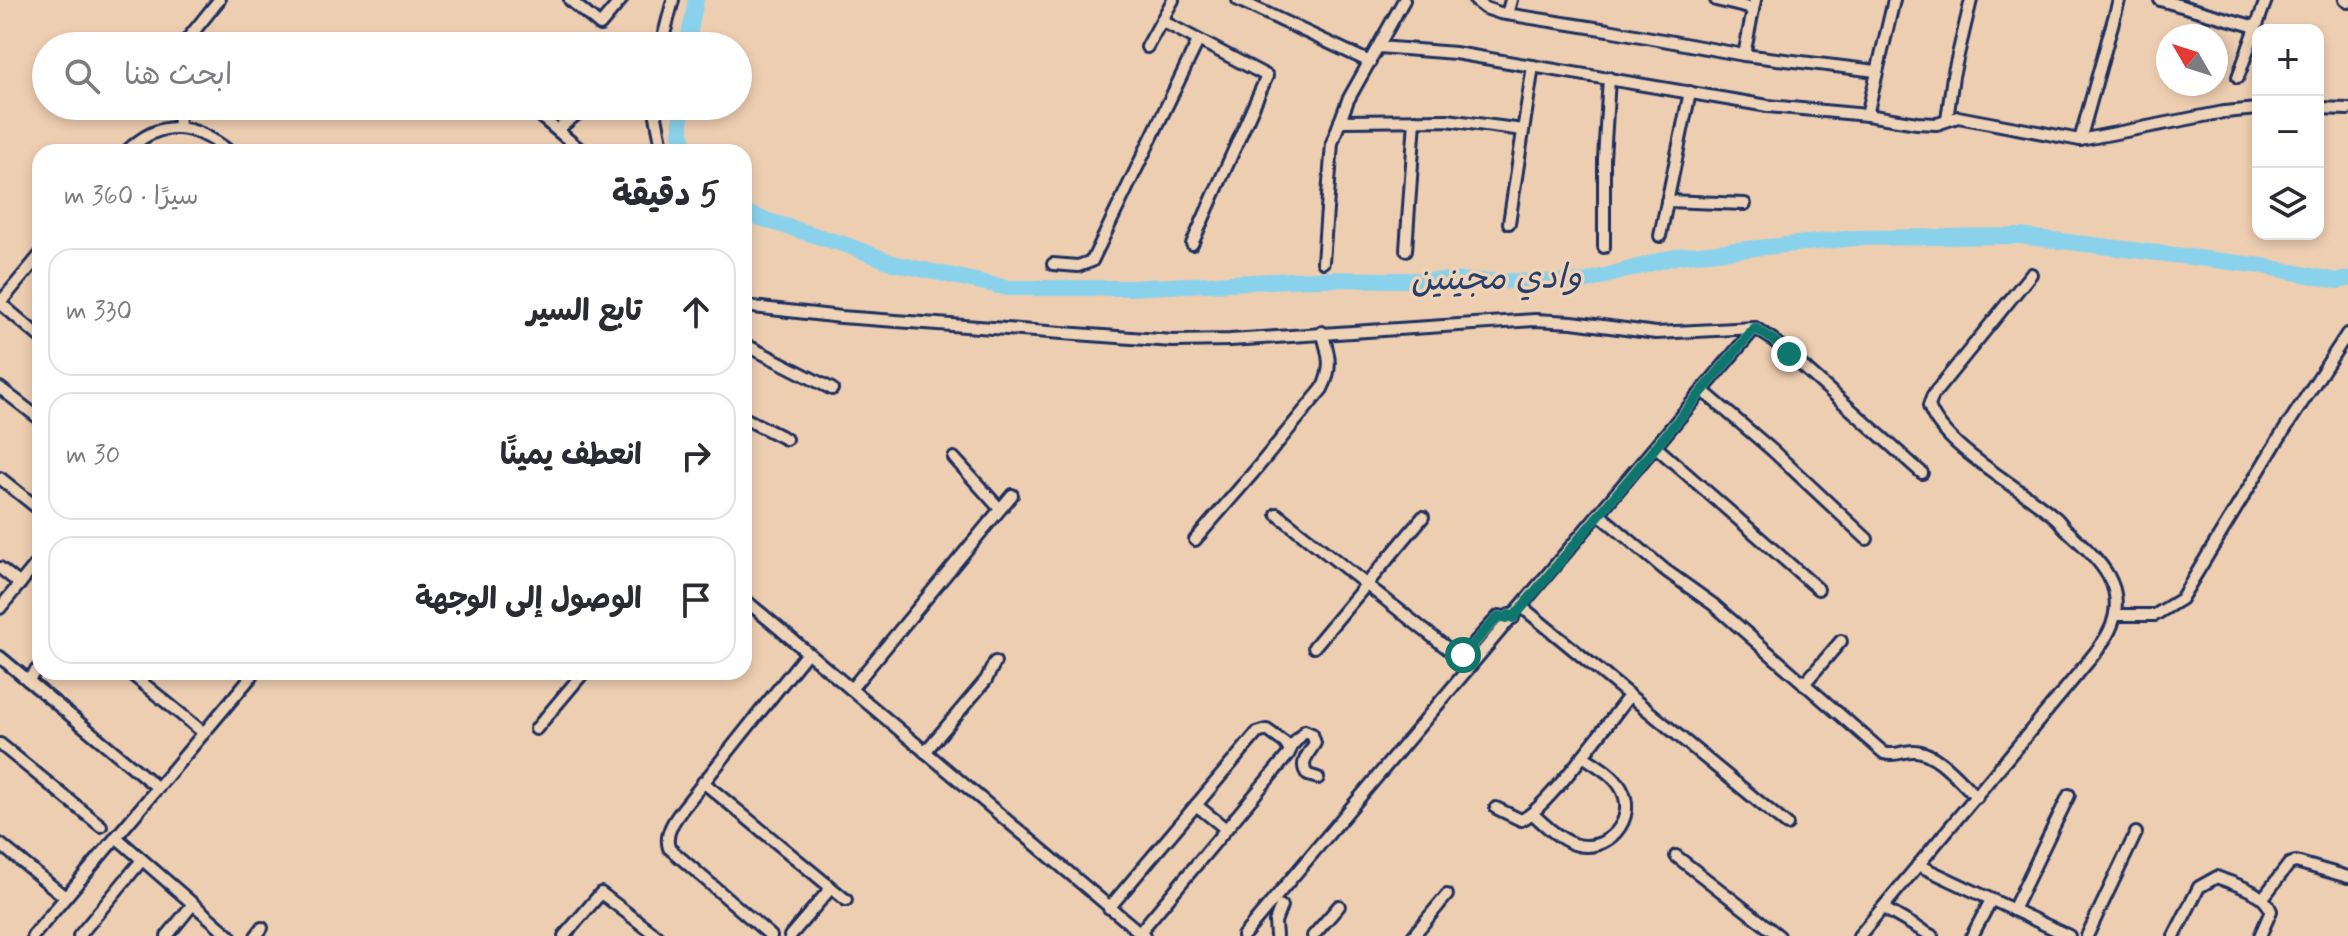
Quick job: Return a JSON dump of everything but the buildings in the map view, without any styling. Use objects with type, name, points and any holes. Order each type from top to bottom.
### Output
[{"type":"street","points":[[193,32],[219,0]]},
{"type":"street","points":[[570,0],[600,25],[621,0]]},
{"type":"street","points":[[664,32],[673,0]]},
{"type":"street","points":[[1147,47],[1173,0]]},
{"type":"street","points":[[1238,0],[1370,62]]},
{"type":"street","points":[[1323,262],[1332,143],[1348,100],[1404,0]]},
{"type":"street","points":[[1475,0],[1485,8],[1507,14],[1744,55],[1876,71]]},
{"type":"street","points":[[1507,14],[1511,0]]},
{"type":"street","points":[[1716,0],[1754,4],[1744,55]]},
{"type":"street","points":[[1867,115],[1894,0]]},
{"type":"street","points":[[1947,120],[1953,76],[1971,0]]},
{"type":"street","points":[[2080,140],[2119,0]]},
{"type":"street","points":[[2160,0],[2252,26]]},
{"type":"street","points":[[2257,24],[2266,0]]},
{"type":"street","points":[[1162,21],[1267,76],[1192,244]]},
{"type":"street","points":[[2238,77],[2252,38]]},
{"type":"street","points":[[1053,264],[1078,266],[1092,261],[1198,41]]},
{"type":"street","points":[[1379,47],[1455,53],[1768,106],[1937,124],[1958,117],[2080,140],[2224,112],[2252,110]]},
{"type":"street","points":[[1509,223],[1533,66]]},
{"type":"street","points":[[1604,247],[1604,159],[1609,78]]},
{"type":"street","points":[[1660,236],[1690,92]]},
{"type":"street","points":[[2324,108],[2348,109]]},
{"type":"street","points":[[179,120],[179,128]]},
{"type":"street","points":[[545,120],[574,144]]},
{"type":"street","points":[[557,130],[570,120]]},
{"type":"street","points":[[657,120],[661,144]]},
{"type":"street","points":[[1406,250],[1415,120]]},
{"type":"street","points":[[1340,121],[1447,120],[1523,130]]},
{"type":"street","points":[[135,144],[145,135],[166,128],[205,135],[218,144]]},
{"type":"street","points":[[1667,201],[1745,204]]},
{"type":"street","points":[[32,265],[0,303],[32,330]]},
{"type":"street","points":[[1859,936],[2077,675],[2105,638],[2115,615],[2113,581],[2099,561],[2056,518],[1959,443],[1937,422],[1929,406],[1929,400],[1942,383],[2031,274]]},
{"type":"street","points":[[752,307],[841,317],[1173,341],[1535,320],[1656,333],[1755,328],[1772,339],[1922,473]]},
{"type":"street","points":[[1243,936],[1755,328]]},
{"type":"street","points":[[1195,540],[1322,389],[1329,376],[1330,365],[1322,332]]},
{"type":"street","points":[[2115,615],[2155,615],[2181,599],[2347,334]]},
{"type":"street","points":[[752,348],[832,389]]},
{"type":"street","points":[[0,388],[32,413]]},
{"type":"street","points":[[1703,391],[1772,450],[1867,539]]},
{"type":"street","points":[[752,422],[786,439]]},
{"type":"street","points":[[1656,447],[1818,589]]},
{"type":"street","points":[[954,458],[1000,509]]},
{"type":"street","points":[[0,478],[32,504]]},
{"type":"street","points":[[851,689],[1012,495]]},
{"type":"street","points":[[1277,514],[1457,656],[1468,650],[1499,616],[1506,618],[1509,615],[1513,618]]},
{"type":"street","points":[[1599,514],[1665,570],[1714,605],[1884,753],[1894,756],[1910,750],[1920,751],[1936,760],[1977,797]]},
{"type":"street","points":[[1314,647],[1423,517]]},
{"type":"street","points":[[0,568],[20,584]]},
{"type":"street","points":[[0,608],[32,569]]},
{"type":"street","points":[[752,606],[1142,934],[1305,731],[1312,734],[1315,743],[1305,759],[1304,768],[1308,775],[1318,778]]},
{"type":"street","points":[[1522,607],[1787,825]]},
{"type":"street","points":[[1804,684],[1841,641]]},
{"type":"street","points":[[771,936],[667,846],[675,819],[807,653]]},
{"type":"street","points":[[0,657],[158,788]]},
{"type":"street","points":[[925,752],[986,680],[995,662]]},
{"type":"street","points":[[28,680],[32,675]]},
{"type":"street","points":[[139,680],[204,733]]},
{"type":"street","points":[[33,936],[204,733],[244,680]]},
{"type":"street","points":[[536,729],[577,680]]},
{"type":"street","points":[[1496,808],[1521,820],[1533,814],[1629,696]]},
{"type":"street","points":[[1109,908],[1260,731],[1267,730],[1289,749]]},
{"type":"street","points":[[0,744],[101,826]]},
{"type":"street","points":[[1533,814],[1557,835],[1575,845],[1607,842],[1617,833],[1624,819],[1624,792],[1616,781],[1583,756]]},
{"type":"street","points":[[703,782],[846,900]]},
{"type":"street","points":[[2013,910],[2069,795]]},
{"type":"street","points":[[1196,805],[1226,829]]},
{"type":"street","points":[[2087,936],[2136,833]]},
{"type":"street","points":[[116,837],[230,936]]},
{"type":"street","points":[[0,844],[65,897]]},
{"type":"street","points":[[1676,856],[1779,936]]},
{"type":"street","points":[[79,936],[142,860]]},
{"type":"street","points":[[2263,898],[2289,864],[2296,862],[2348,877]]},
{"type":"street","points":[[1918,865],[2069,936]]},
{"type":"street","points":[[2174,936],[2199,887],[2206,880],[2217,877],[2268,902],[2271,911],[2260,936]]},
{"type":"street","points":[[790,936],[831,888]]},
{"type":"street","points":[[564,936],[601,893],[657,936]]},
{"type":"street","points":[[1413,936],[1447,895]]},
{"type":"street","points":[[1972,936],[1991,900]]},
{"type":"street","points":[[167,936],[193,904]]},
{"type":"street","points":[[1276,936],[1275,922],[1281,906]]},
{"type":"street","points":[[1313,936],[1339,906]]},
{"type":"street","points":[[1883,908],[1932,936]]},
{"type":"waterway","name":"وادي مجينين","points":[[690,32],[696,0]]},
{"type":"waterway","name":"وادي مجينين","points":[[681,120],[685,144]]},
{"type":"waterway","name":"وادي مجينين","points":[[752,216],[893,263],[1008,288],[1128,288],[1313,279],[1583,282],[1678,256],[1855,238],[2020,236],[2263,266],[2338,281],[2348,279]]},
{"type":"route","points":[[1463,655],[1499,616],[1506,618],[1509,615],[1513,618],[1755,328],[1789,354]]}]
